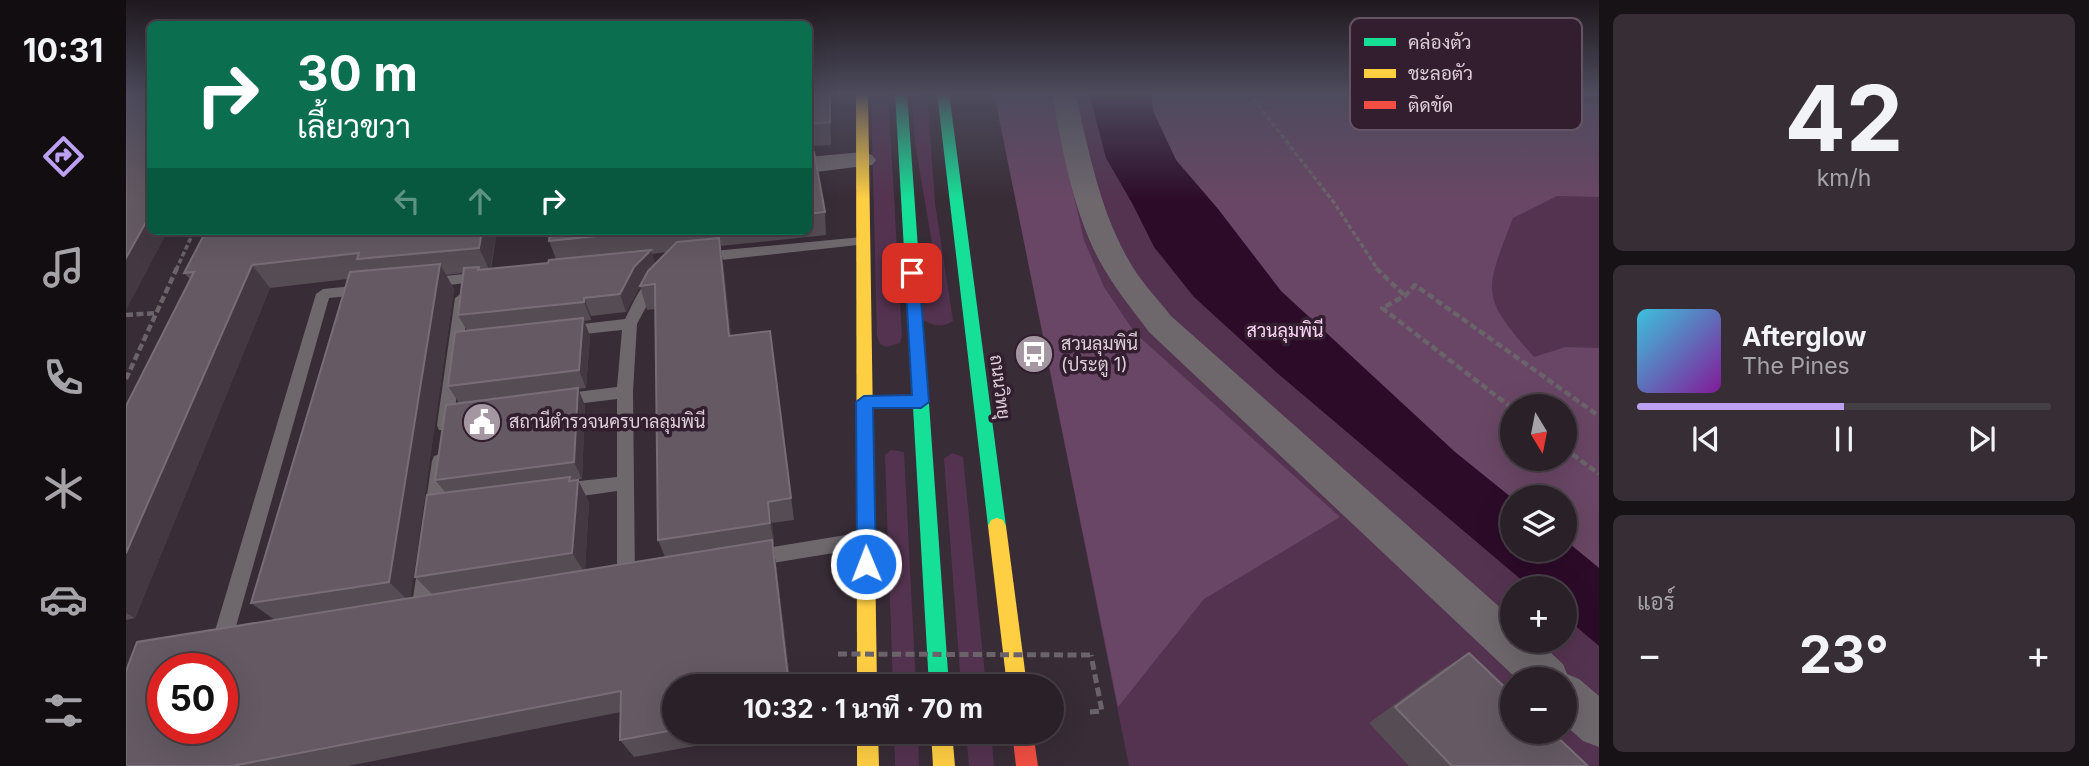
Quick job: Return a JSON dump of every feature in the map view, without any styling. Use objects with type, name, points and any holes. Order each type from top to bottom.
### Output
[{"type":"main road","points":[[863,129],[862,241],[870,402],[866,540],[867,674]]},
{"type":"main road","points":[[903,129],[938,674]]},
{"type":"main road","name":"ถนนวิทยุ","points":[[947,129],[976,402],[1015,674]]},
{"type":"main road","points":[[868,744],[868,766]]},
{"type":"main road","points":[[943,744],[944,766]]},
{"type":"main road","points":[[1024,744],[1027,766]]},
{"type":"street","points":[[1070,129],[1079,175],[1115,264],[1160,324],[1535,667]]},
{"type":"street","points":[[812,165],[863,160]]},
{"type":"street","points":[[1577,706],[1599,725]]},
{"type":"lane","points":[[688,258],[862,241]]},
{"type":"lane","points":[[625,579],[625,392],[630,324],[647,292],[669,267]]},
{"type":"lane","points":[[413,284],[505,275]]},
{"type":"lane","points":[[421,611],[430,540],[441,507],[454,413],[463,342],[465,279]]},
{"type":"lane","points":[[246,640],[219,644],[323,294],[374,288]]},
{"type":"lane","points":[[550,333],[630,324]]},
{"type":"lane","points":[[543,402],[625,392]]},
{"type":"lane","points":[[543,494],[625,482]]},
{"type":"lane","points":[[744,560],[866,540]]},
{"type":"path","points":[[1277,129],[1335,204],[1374,266],[1405,296]]},
{"type":"path","points":[[126,379],[192,235]]},
{"type":"path","points":[[1500,399],[1382,308],[1405,296],[1415,285],[1599,416]]},
{"type":"path","points":[[126,315],[158,313]]},
{"type":"path","points":[[1577,458],[1599,474]]},
{"type":"path","points":[[838,654],[1091,655],[1102,711],[1090,712]]},
{"type":"green space","points":[[872,129],[890,129],[902,336],[900,343],[886,347],[880,344],[877,336]]},
{"type":"green space","points":[[914,129],[930,129],[935,203],[953,321],[942,325],[923,320],[923,300],[936,267]]},
{"type":"green space","name":"สวนลุมพินี","points":[[1001,129],[1599,129],[1599,766],[1129,766]]},
{"type":"green space","points":[[891,450],[904,452],[915,674],[893,674],[885,455]]},
{"type":"green space","points":[[952,453],[963,457],[985,674],[960,674],[944,459]]},
{"type":"green space","points":[[894,744],[918,744],[919,766],[895,766]]},
{"type":"green space","points":[[967,744],[992,744],[994,766],[969,766]]},
{"type":"shaded area","points":[[1001,129],[1058,129],[1084,240],[1104,287],[1135,333],[1340,517],[1204,599],[1118,707]]},
{"type":"shaded area","points":[[1098,129],[1161,129],[1176,160],[1218,209],[1281,291],[1455,452],[1500,488],[1500,562],[1276,372],[1194,297],[1154,247],[1106,158]]},
{"type":"shaded area","points":[[1161,129],[1599,129],[1599,197],[1557,196],[1513,218],[1496,263],[1492,293],[1504,320],[1534,357],[1566,347],[1599,348],[1599,568],[1577,550],[1577,485],[1500,485],[1500,488],[1455,452],[1281,291],[1218,209],[1176,160]]},
{"type":"shaded area","points":[[1577,550],[1599,568],[1599,646],[1577,627],[1577,576],[1517,576],[1500,562],[1577,562]]},
{"type":"building","points":[[126,129],[147,129],[147,220],[126,258]]},
{"type":"building","points":[[812,152],[814,152],[825,212],[812,214]]},
{"type":"building","points":[[204,235],[481,235],[479,248],[357,259],[359,253],[252,265],[126,553],[126,406],[194,272],[184,273]]},
{"type":"building","points":[[550,235],[607,235],[549,241]]},
{"type":"building","points":[[719,238],[729,336],[770,331],[791,498],[768,502],[770,523],[658,540],[655,284],[640,286],[648,271],[677,242]]},
{"type":"building","points":[[651,250],[634,267],[620,294],[584,298],[584,302],[458,315],[464,268],[479,267],[478,270]]},
{"type":"building","points":[[440,264],[389,582],[251,603],[350,272]]},
{"type":"building","points":[[583,318],[579,370],[448,386],[455,332]]},
{"type":"building","points":[[578,388],[574,462],[435,480],[446,405]]},
{"type":"building","points":[[570,477],[569,481],[578,480],[572,553],[415,577],[427,495]]},
{"type":"building","points":[[772,540],[788,674],[662,674],[662,732],[620,740],[621,691],[232,766],[126,766],[126,671],[137,642]]},
{"type":"building","points":[[1469,653],[1500,683],[1500,744],[1565,744],[1588,766],[1452,766],[1395,707]]},
{"type":"traffic: fast","points":[[903,129],[938,674]]},
{"type":"traffic: fast","points":[[947,129],[997,526]]},
{"type":"traffic: slow","points":[[862,129],[867,674]]},
{"type":"traffic: slow","points":[[997,526],[1016,674]]},
{"type":"traffic: slow","points":[[868,744],[868,766]]},
{"type":"traffic: slow","points":[[943,744],[944,766]]},
{"type":"traffic: jam","points":[[1024,744],[1027,766]]},
{"type":"place","name":"สวนลุมพินี (ประตู 1)","points":[[1034,354]]},
{"type":"place","name":"สถานีตำรวจนครบาลลุมพินี","points":[[482,422]]},
{"type":"route","points":[[866,564],[864,402],[921,402],[912,273]]}]
